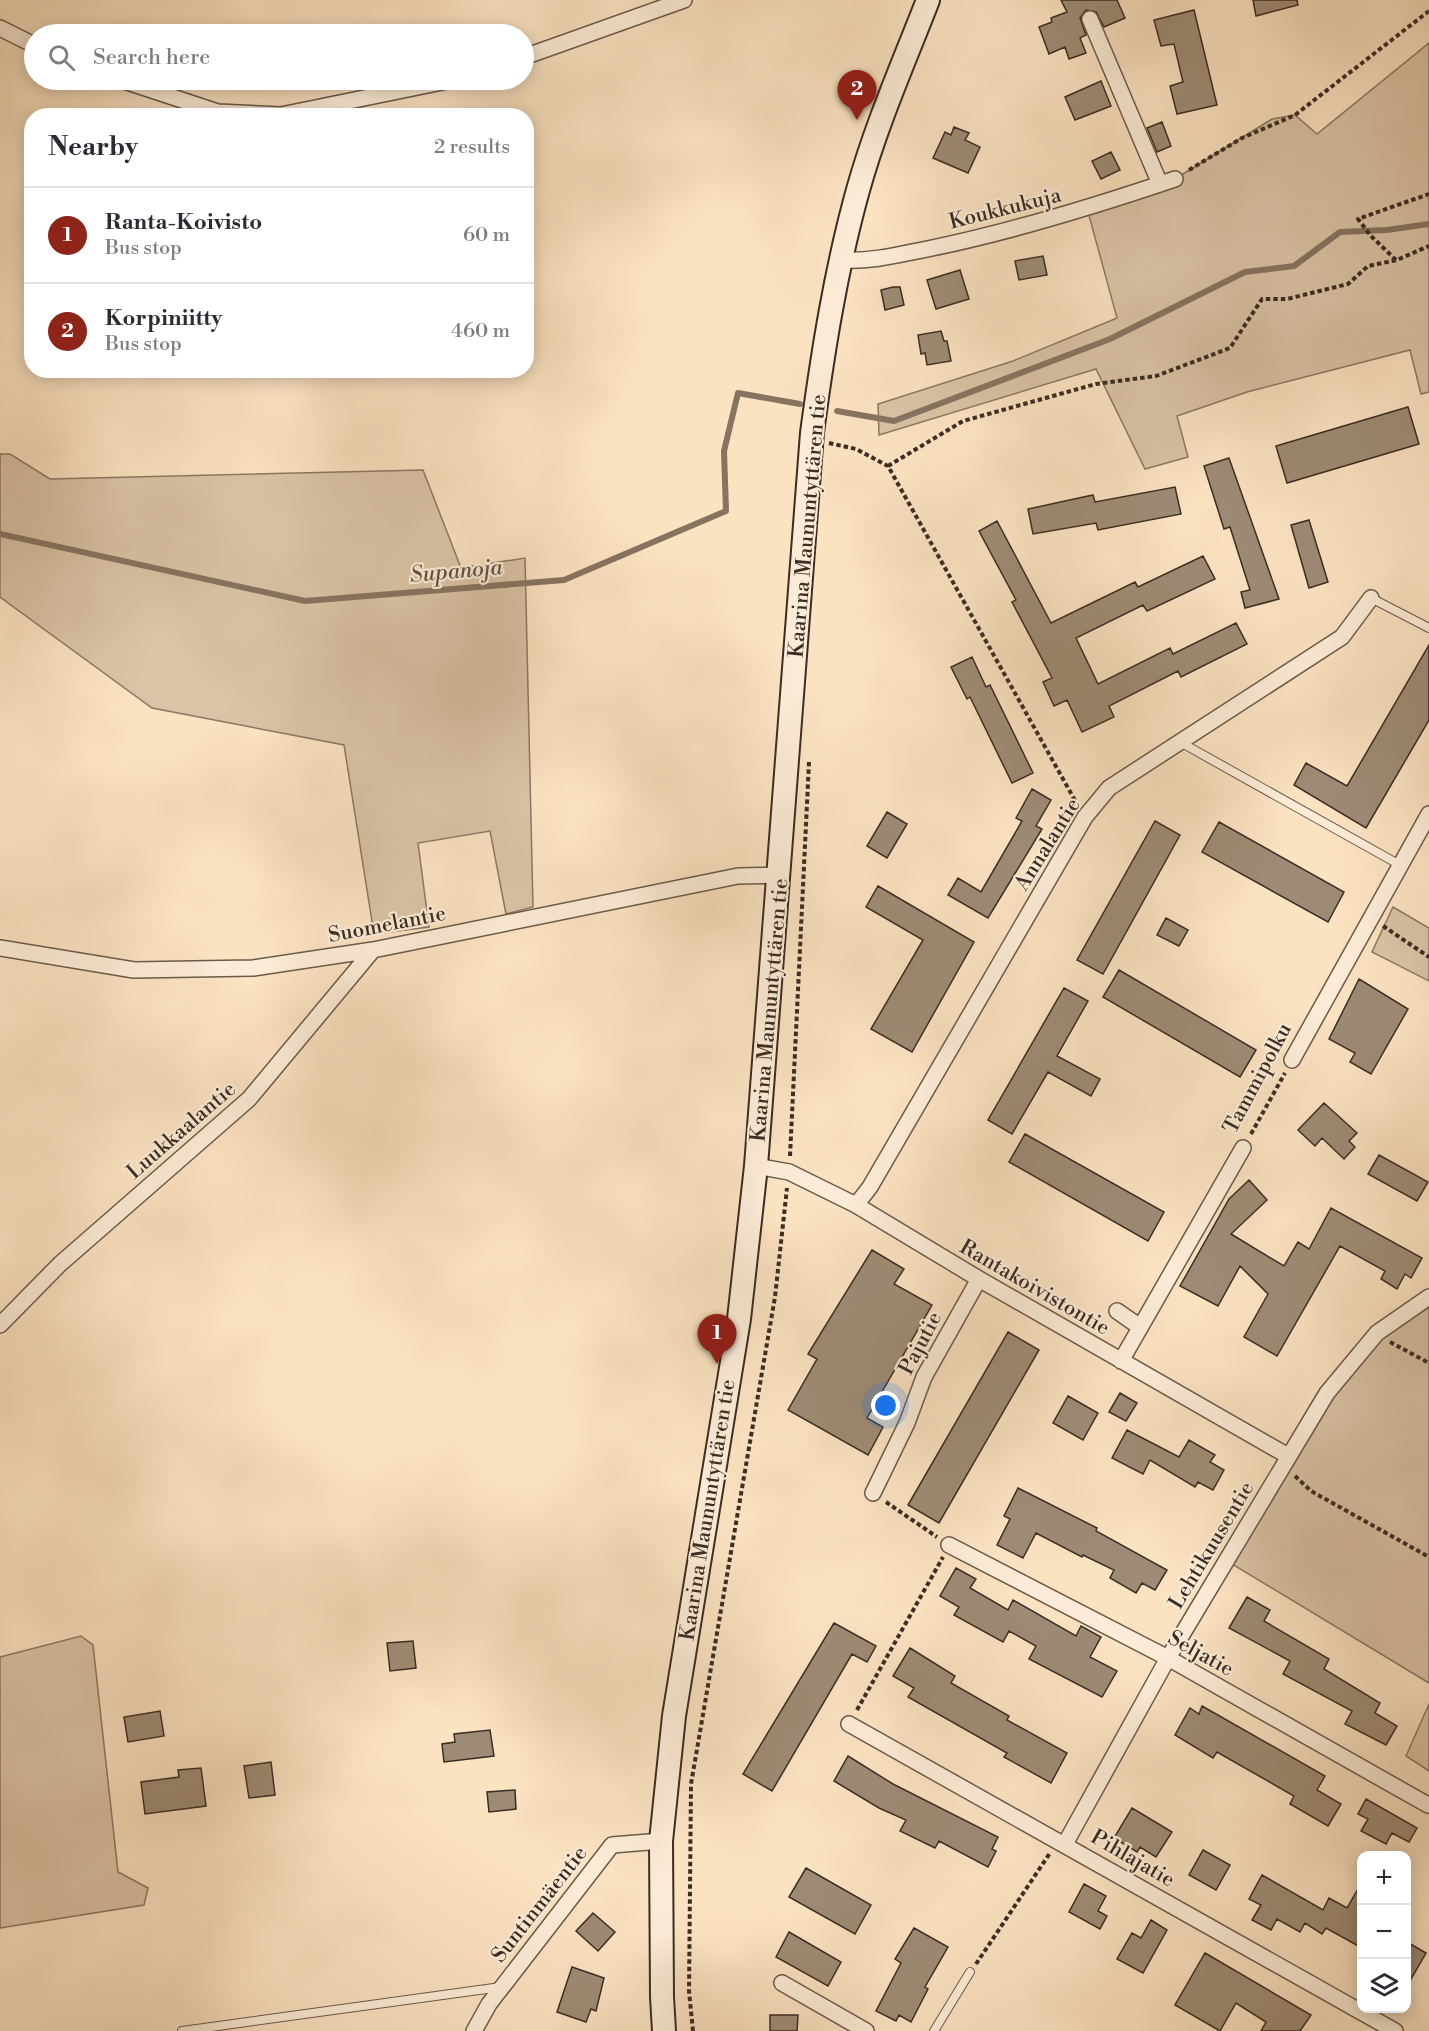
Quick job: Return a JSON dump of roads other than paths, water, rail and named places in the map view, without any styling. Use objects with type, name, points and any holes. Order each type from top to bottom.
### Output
[{"type":"main road","name":"Kaarina Maununtyttären tie","points":[[664,2031],[661,1841],[674,1716],[739,1319],[756,1166],[812,433],[823,355],[841,260],[859,187],[928,0]]},
{"type":"street","points":[[534,53],[684,0]]},
{"type":"street","name":"Koukkukuja","points":[[841,260],[868,261],[1059,218],[1168,181],[1090,19]]},
{"type":"street","points":[[0,28],[24,40]]},
{"type":"street","points":[[151,90],[206,108]]},
{"type":"street","points":[[315,108],[403,90]]},
{"type":"street","name":"Annalantie","points":[[856,1205],[870,1187],[1085,817],[1109,789],[1342,637],[1371,598]]},
{"type":"street","name":"Tammipolku","points":[[1292,1060],[1316,1013],[1372,919],[1429,814]]},
{"type":"street","name":"Suomelantie","points":[[0,948],[134,970],[253,968],[373,950],[738,876],[780,875]]},
{"type":"street","name":"Luukkaalantie","points":[[0,1324],[60,1264],[249,1099],[373,950]]},
{"type":"street","name":"Tammipolku","points":[[1121,1361],[1243,1148]]},
{"type":"street","name":"Rantakoivistontie","points":[[756,1166],[789,1172],[856,1205],[1286,1461]]},
{"type":"street","name":"Pajutie","points":[[873,1493],[908,1423],[924,1377],[979,1279]]},
{"type":"street","name":"Lehtikuusentie","points":[[1065,1844],[1168,1658],[1327,1393],[1377,1334],[1429,1297]]},
{"type":"street","points":[[1117,1311],[1140,1327]]},
{"type":"street","name":"Seljatie","points":[[949,1545],[1168,1658],[1428,1805]]},
{"type":"street","name":"Pihlajatie","points":[[849,1724],[1395,2031]]},
{"type":"street","name":"Suntinmäentie","points":[[474,2031],[503,1986],[612,1845],[661,1841]]},
{"type":"street","points":[[782,1983],[866,2031]]},
{"type":"lane","points":[[1371,598],[1429,628]]},
{"type":"lane","points":[[1180,742],[1400,865]]},
{"type":"lane","points":[[934,2031],[970,1972]]},
{"type":"lane","points":[[182,2031],[503,1986]]},
{"type":"waterway","points":[[837,411],[894,421],[1110,339],[1245,272],[1294,266],[1340,232],[1387,230],[1429,224]]},
{"type":"waterway","name":"Supanoja","points":[[0,534],[305,601],[564,580],[726,511],[724,451],[738,393],[800,404]]},
{"type":"place","name":"Korpiniitty","points":[[857,120]]},
{"type":"place","name":"Ranta-Koivisto","points":[[717,1364]]}]
